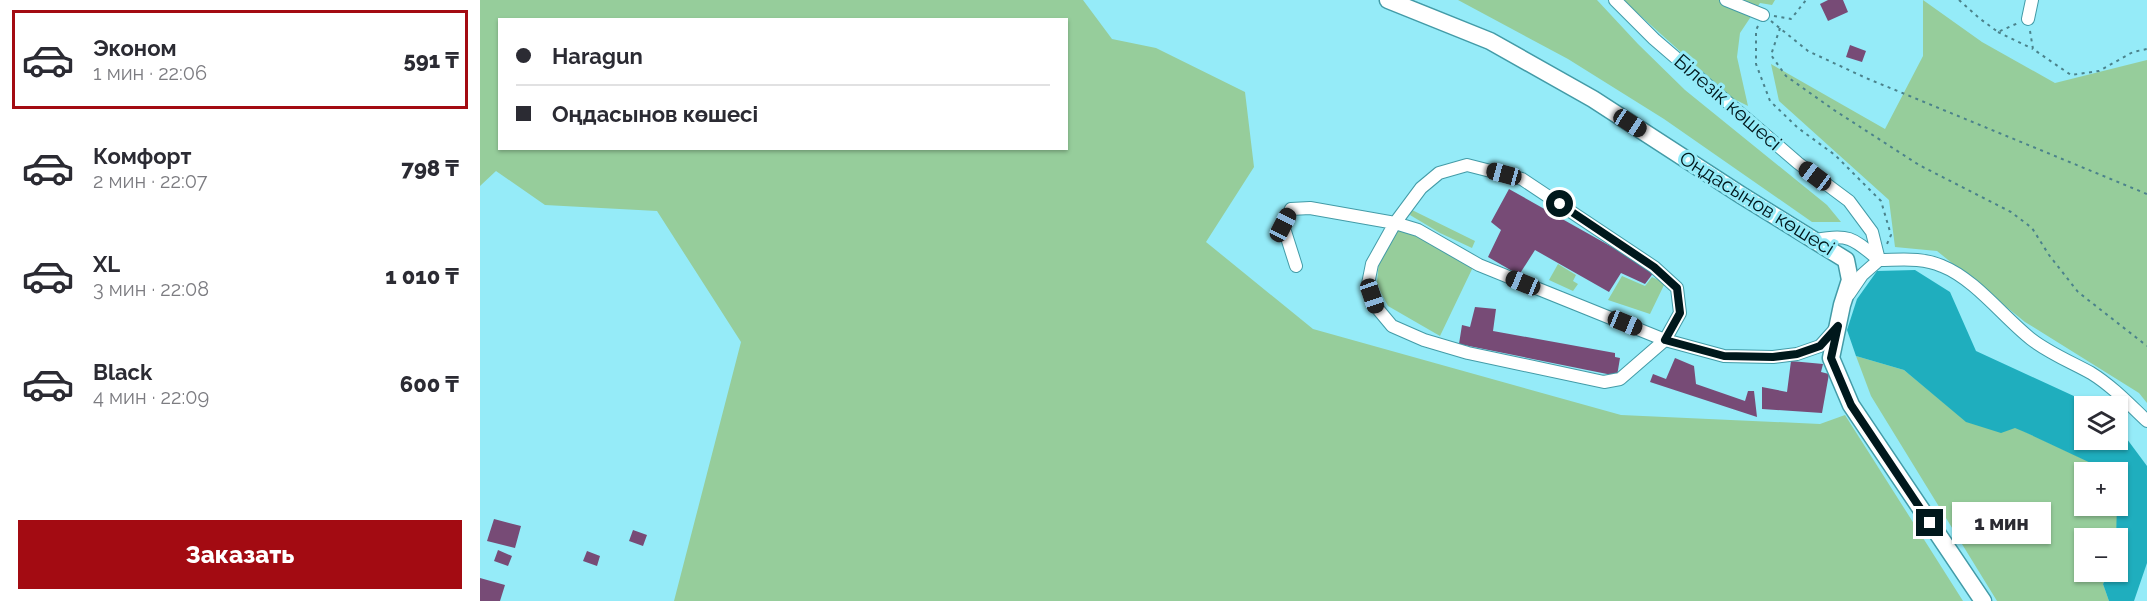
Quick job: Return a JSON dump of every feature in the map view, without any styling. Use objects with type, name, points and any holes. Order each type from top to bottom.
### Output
[{"type":"street","name":"Оңдасынов көшесі","points":[[1388,0],[1500,46],[1593,99],[1846,260],[1850,280],[1842,305],[1831,358],[1851,405],[1983,601]]},
{"type":"street","name":"Білезік көшесі","points":[[1615,0],[1654,39],[1798,163],[1849,201],[1872,232],[1879,260]]},
{"type":"street","points":[[1726,0],[1762,15]]},
{"type":"street","points":[[2028,19],[2032,0]]},
{"type":"street","points":[[1467,165],[1522,179],[1654,267],[1677,288],[1680,313],[1665,340],[1620,379],[1604,382],[1468,353],[1424,340],[1392,326],[1377,308],[1368,284],[1372,264],[1395,223],[1421,188],[1439,173],[1467,165]]},
{"type":"street","points":[[1296,266],[1283,225],[1291,210],[1310,207],[1395,223],[1418,230],[1479,265],[1665,340],[1724,356],[1773,357],[1797,354],[1820,346],[1838,326]]},
{"type":"street","points":[[1816,240],[1835,236],[1852,239],[1879,260],[1918,260],[1943,266],[1984,296],[2031,339],[2113,388],[2147,421]]},
{"type":"street","points":[[1842,305],[1862,274],[1879,260]]},
{"type":"path","points":[[1762,15],[1791,19],[1806,0]]},
{"type":"path","points":[[1959,0],[1998,32],[2033,49],[2071,75],[2099,71],[2133,52],[2147,49]]},
{"type":"path","points":[[1762,15],[1756,30],[1756,64],[1770,101],[1798,128],[1835,155],[1881,201],[1891,235],[1879,260]]},
{"type":"path","points":[[1762,15],[1808,51],[1866,78],[2147,194]]},
{"type":"path","points":[[1998,32],[2028,19],[2033,49]]},
{"type":"path","points":[[1780,28],[1771,55],[1786,75],[1834,110],[1918,165],[2011,212],[2032,228],[2049,255],[2078,291],[2147,346]]},
{"type":"green space","points":[[480,0],[1083,0],[1112,39],[1156,48],[1245,92],[1254,167],[1206,242],[1313,329],[1621,415],[1820,424],[1845,415],[1963,601],[674,601],[741,342],[657,211],[545,205],[496,171],[480,186]]},
{"type":"green space","points":[[1458,0],[1597,0],[1685,90],[1827,205],[1841,222],[1812,222],[1664,119],[1568,59]]},
{"type":"green space","points":[[1623,0],[1775,0],[1772,5],[1760,3],[1740,33],[1737,57],[1748,106],[1732,98]]},
{"type":"green space","points":[[1923,0],[1982,42],[2055,83],[2147,60],[2147,403],[2139,393],[2025,322],[1937,251],[1895,247],[1889,200],[1779,101],[1771,64],[1885,129],[1923,56]]},
{"type":"green space","points":[[1412,210],[1475,241],[1472,248],[1410,215]]},
{"type":"green space","points":[[1399,227],[1474,265],[1440,336],[1388,306],[1381,293],[1377,282],[1379,260]]},
{"type":"green space","points":[[1558,264],[1576,275],[1573,281],[1578,284],[1573,291],[1549,280]]},
{"type":"green space","points":[[1622,276],[1645,286],[1652,277],[1665,283],[1650,314],[1608,300]]},
{"type":"green space","points":[[1856,356],[1904,370],[1967,422],[2015,427],[2090,462],[2074,462],[2074,516],[2117,516],[2117,528],[2074,528],[2074,582],[2104,582],[2109,601],[1997,601],[1871,396]]},
{"type":"water","points":[[1915,270],[1950,292],[1976,351],[2074,396],[2074,450],[2128,450],[2128,440],[2147,466],[2147,563],[2134,601],[2109,601],[2103,584],[2104,582],[2128,582],[2128,528],[2116,528],[2117,516],[2128,516],[2128,462],[2089,462],[2015,428],[2001,433],[1966,422],[1904,370],[1856,356],[1847,330],[1857,299],[1877,271]]},
{"type":"building","points":[[1828,0],[1843,0],[1848,12],[1828,21],[1820,4]]},
{"type":"building","points":[[1850,45],[1866,51],[1862,62],[1846,57]]},
{"type":"building","points":[[1509,189],[1654,272],[1645,284],[1621,273],[1609,292],[1535,250],[1519,275],[1488,257],[1501,230],[1491,222]]},
{"type":"building","points":[[1475,307],[1496,309],[1493,331],[1615,353],[1615,357],[1620,358],[1617,376],[1459,344],[1462,325],[1470,327]]},
{"type":"building","points":[[1675,358],[1694,366],[1696,384],[1745,401],[1748,391],[1754,391],[1757,417],[1650,382],[1653,374],[1666,379]]},
{"type":"building","points":[[1791,361],[1823,364],[1821,372],[1829,374],[1822,413],[1762,409],[1762,387],[1787,392]]},
{"type":"building","points":[[494,519],[521,526],[515,548],[487,541]]},
{"type":"building","points":[[633,530],[647,535],[643,546],[629,541]]},
{"type":"building","points":[[498,550],[512,556],[508,566],[494,561]]},
{"type":"building","points":[[587,551],[600,556],[597,566],[583,561]]},
{"type":"building","points":[[480,578],[505,585],[500,601],[480,601]]},
{"type":"route","points":[[1560,204],[1654,267],[1677,288],[1680,313],[1665,340],[1724,356],[1773,357],[1797,354],[1820,346],[1838,326],[1831,358],[1851,405],[1930,523]]}]
